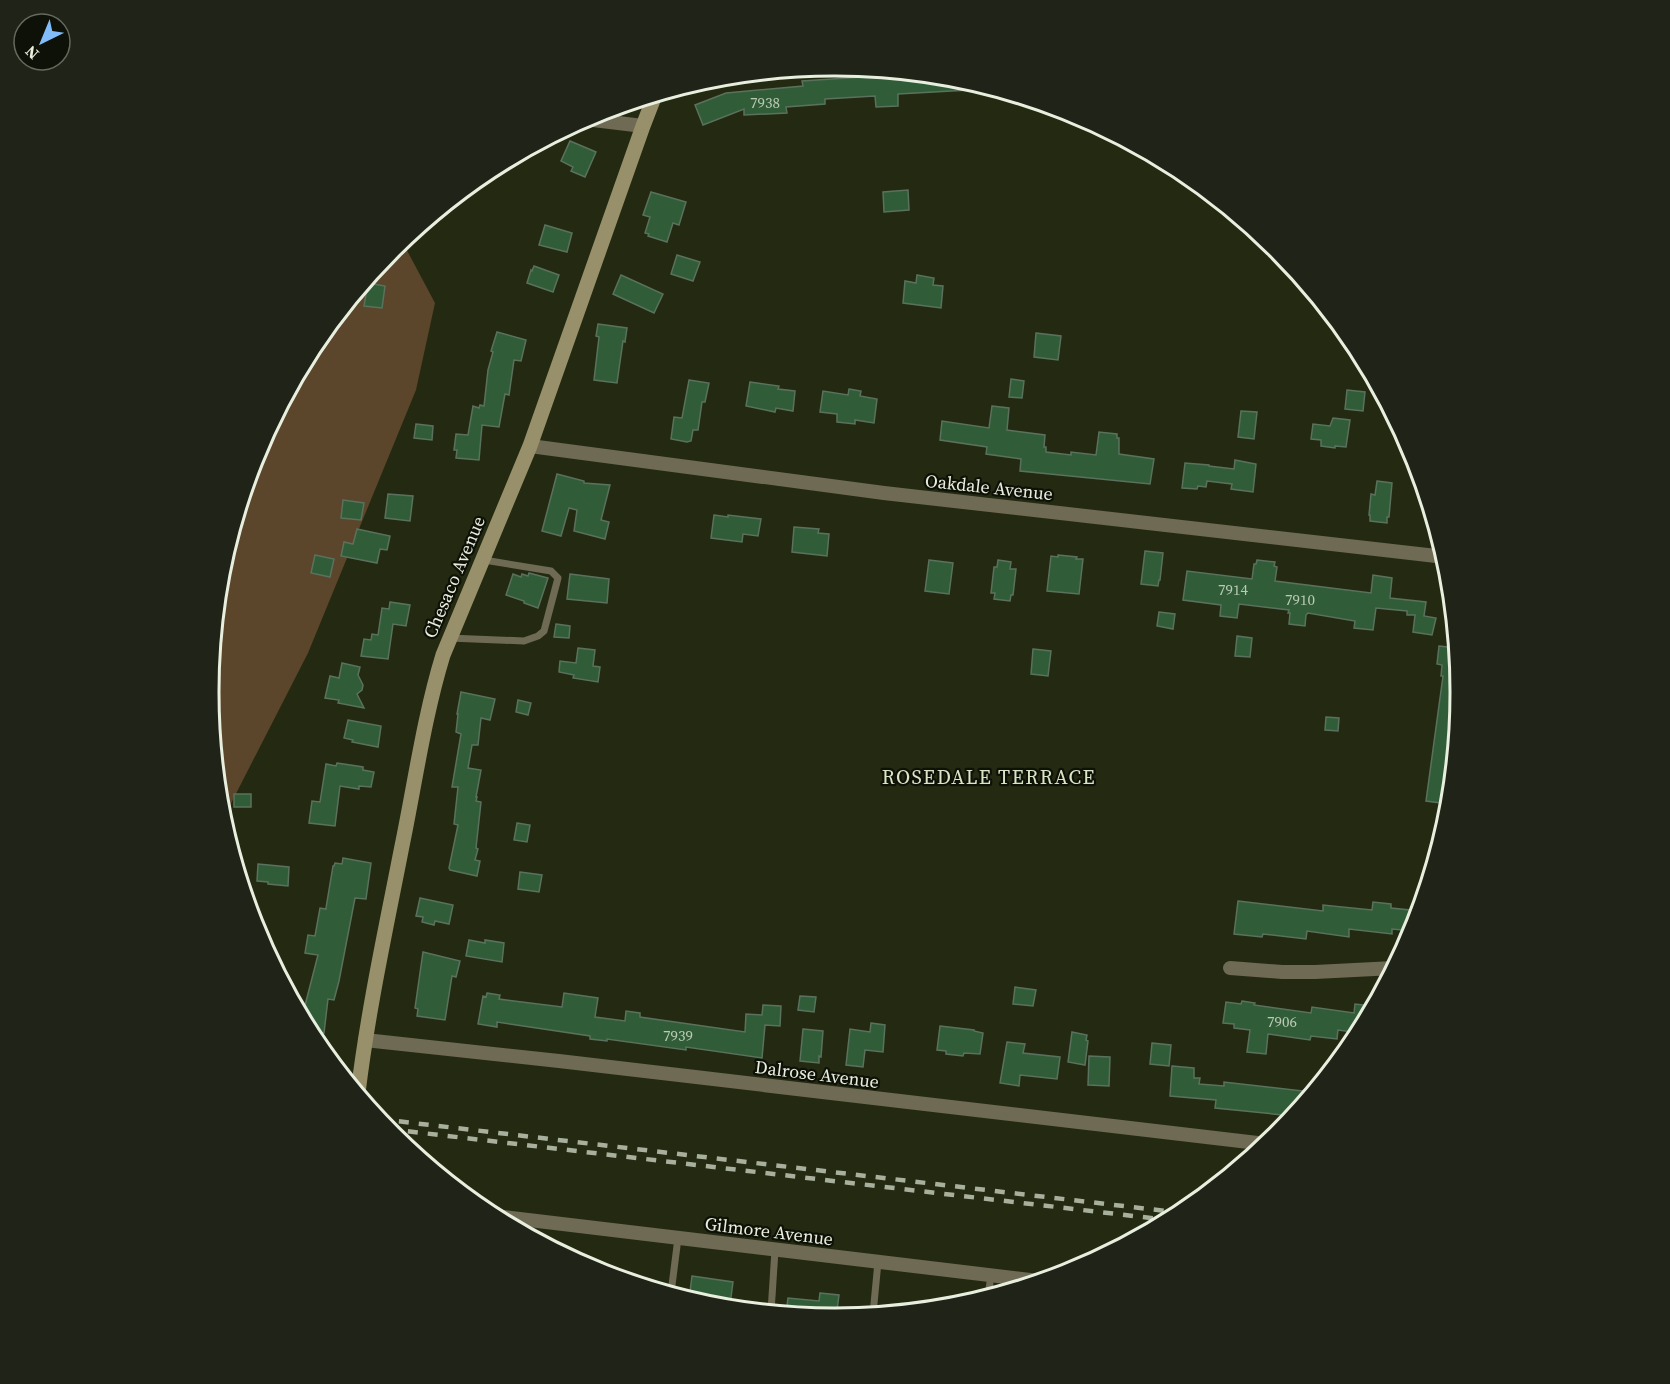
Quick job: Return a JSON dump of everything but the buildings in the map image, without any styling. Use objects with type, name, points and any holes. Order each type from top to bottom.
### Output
[{"type":"street","name":"Chesaco Avenue","points":[[359,1082],[385,929],[435,683],[449,638],[530,446],[651,105]]},
{"type":"street","points":[[604,121],[643,126]]},
{"type":"street","name":"Oakdale Avenue","points":[[530,446],[884,493],[1435,556]]},
{"type":"street","points":[[1230,968],[1282,972],[1385,968]]},
{"type":"street","name":"Dalrose Avenue","points":[[365,1040],[1254,1143]]},
{"type":"street","name":"Gilmore Avenue","points":[[517,1219],[1021,1279]]},
{"type":"lane","points":[[449,638],[524,641],[544,632],[558,578],[551,571],[482,559]]},
{"type":"lane","points":[[672,1286],[678,1238]]},
{"type":"lane","points":[[772,1304],[775,1250]]},
{"type":"lane","points":[[874,1306],[878,1262]]},
{"type":"lane","points":[[990,1288],[992,1275]]},
{"type":"shaded area","points":[[407,250],[435,303],[416,390],[308,653],[230,805],[221,732],[219,692],[221,652],[231,572],[252,494],[283,420],[323,350],[372,286]]},
{"type":"railway","points":[[394,1121],[1166,1211]]},
{"type":"railway","points":[[404,1131],[1154,1218]]},
{"type":"district","name":"ROSEDALE TERRACE","points":[[989,777]]}]
